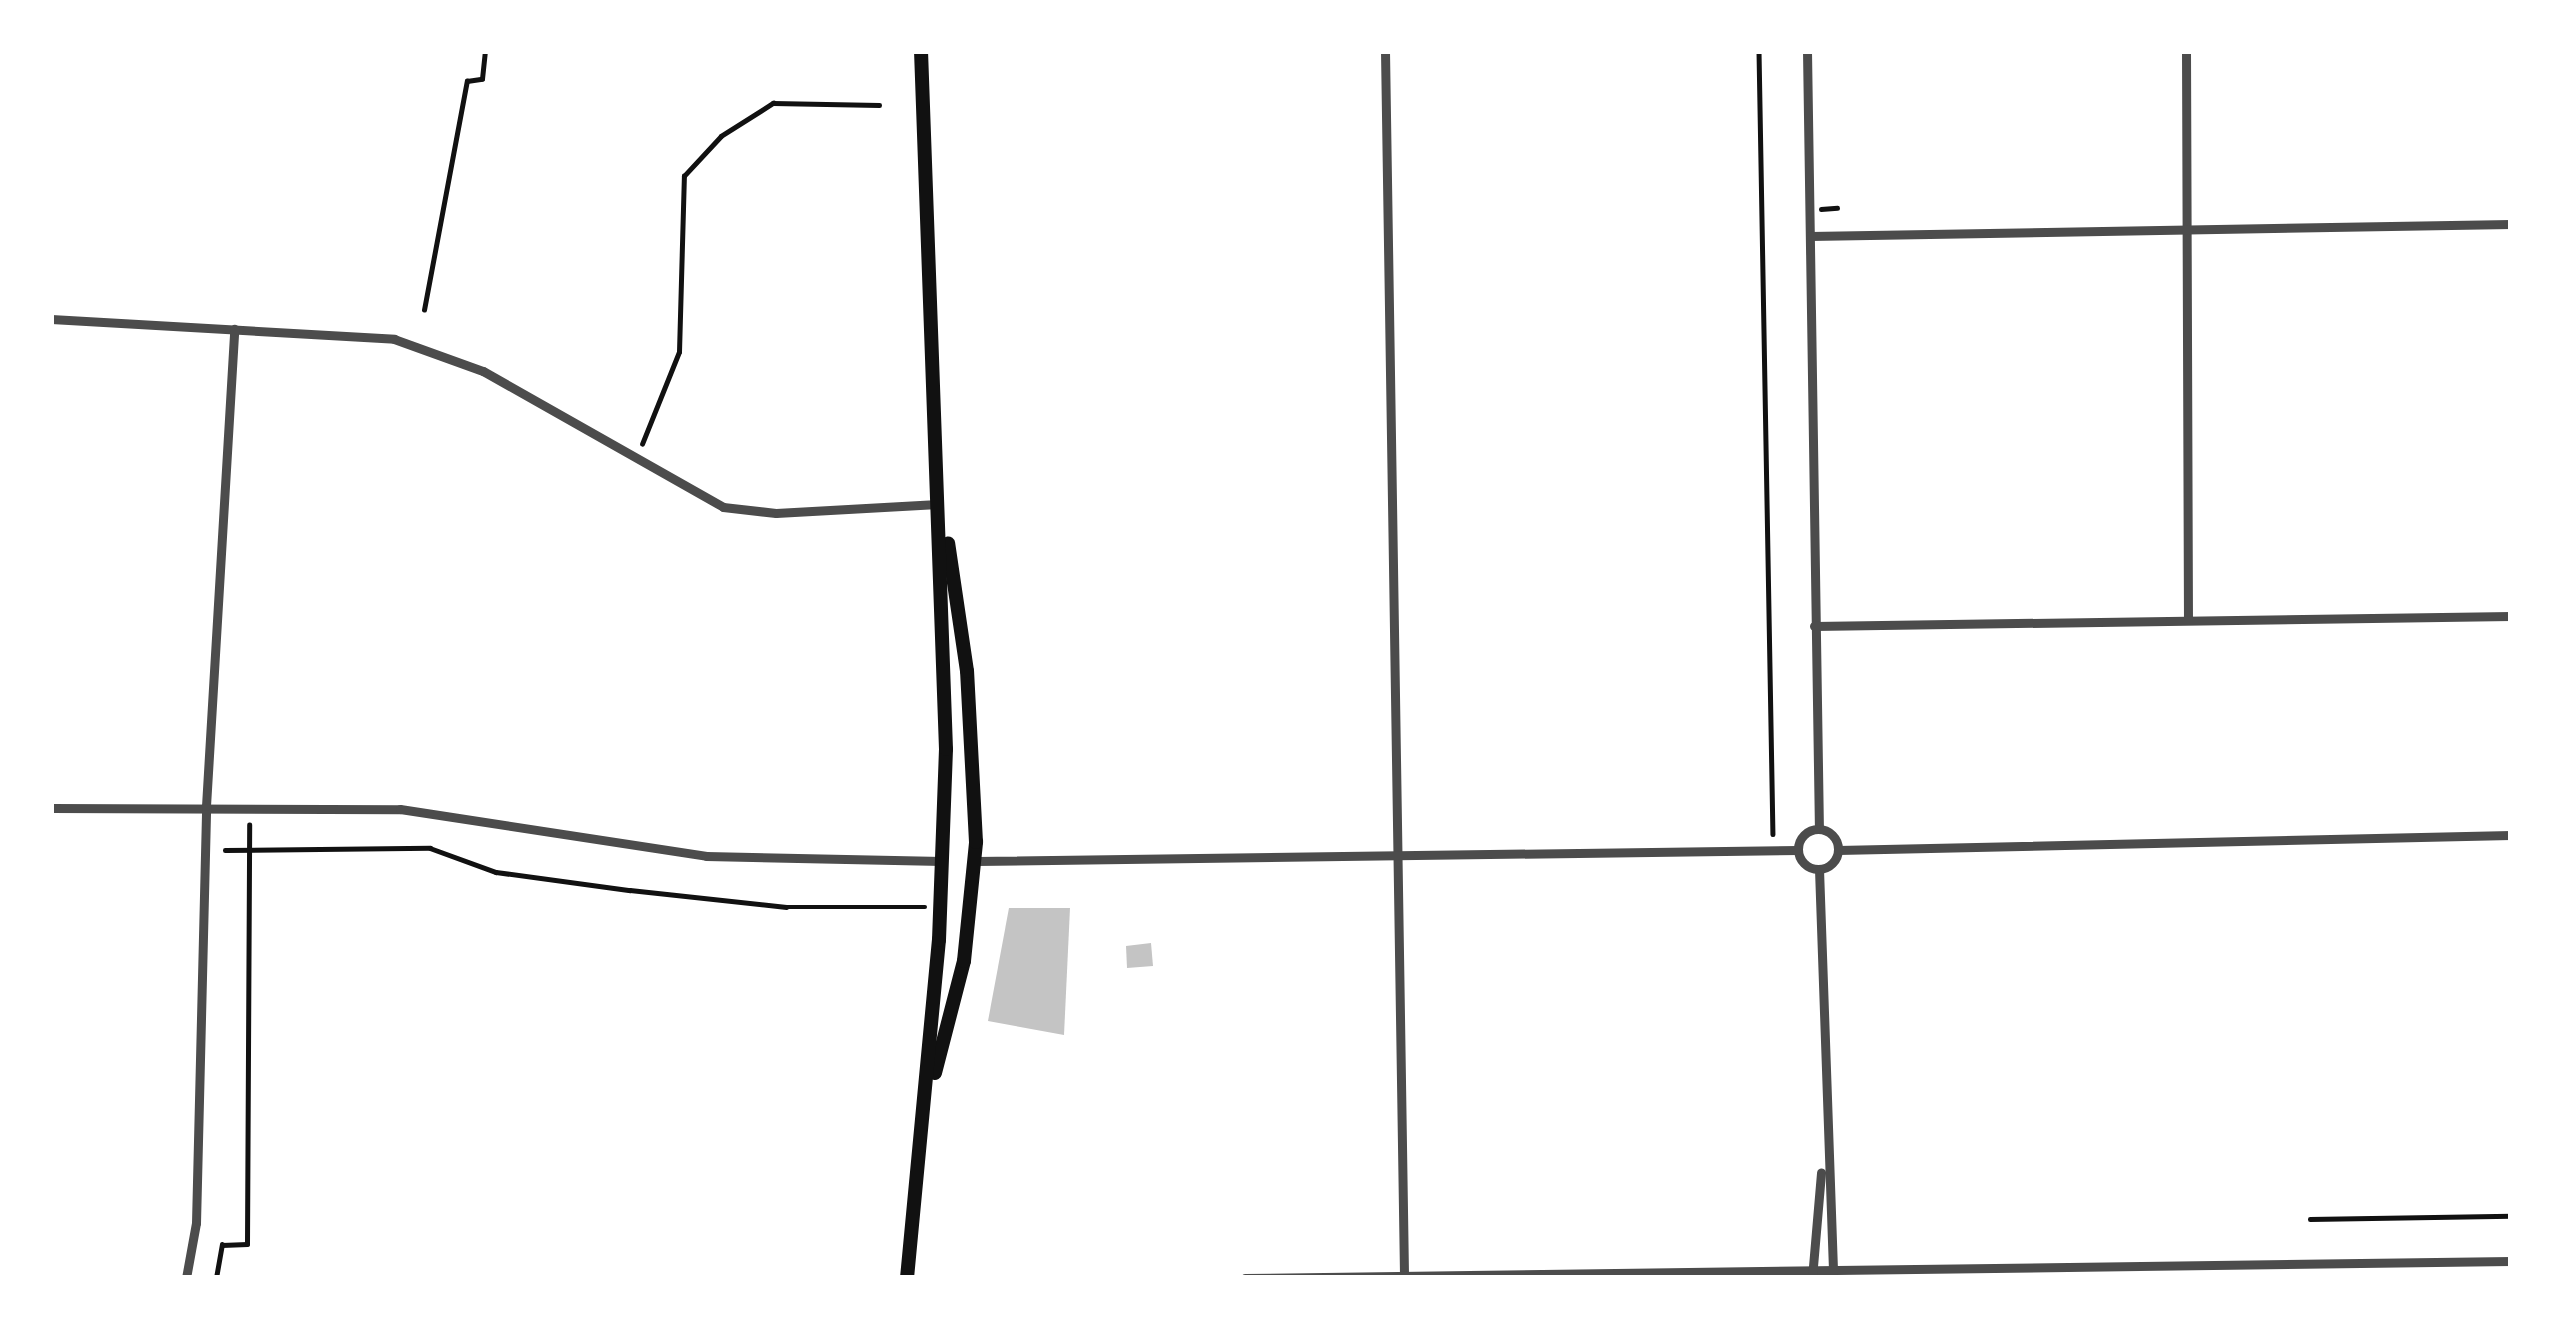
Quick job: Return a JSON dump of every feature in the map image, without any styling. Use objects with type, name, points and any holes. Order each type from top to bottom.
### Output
[{"type":"main road","points":[[907,1278],[943,861],[941,503],[921,51]]},
{"type":"main road","points":[[923,1112],[964,961],[976,862],[967,671],[941,503]]},
{"type":"main road","points":[[943,861],[976,862]]},
{"type":"street","points":[[1384,51],[1404,1276]]},
{"type":"street","points":[[1807,51],[1820,829],[1838,850]]},
{"type":"street","points":[[2186,51],[2188,620]]},
{"type":"street","points":[[1810,236],[2511,224]]},
{"type":"street","points":[[51,319],[351,334],[430,348],[740,511],[941,503]]},
{"type":"street","points":[[186,1278],[196,1223],[206,806],[234,328]]},
{"type":"street","points":[[1814,626],[2511,616]]},
{"type":"street","points":[[51,808],[400,809],[706,856],[943,861]]},
{"type":"street","points":[[1798,850],[1806,833],[1820,829]]},
{"type":"street","points":[[1832,1274],[1823,1154],[1819,869],[1838,850],[2511,835]]},
{"type":"street","points":[[976,862],[1399,852],[1798,850],[1819,869]]},
{"type":"street","points":[[1812,1275],[1823,1154]]},
{"type":"street","points":[[1245,1278],[1812,1275],[2511,1261]]},
{"type":"path","points":[[424,310],[467,81],[482,79],[485,51]]},
{"type":"path","points":[[1759,51],[1773,834]]},
{"type":"path","points":[[634,459],[679,352],[684,176],[721,136],[773,103],[879,105]]},
{"type":"path","points":[[216,1278],[222,1245],[247,1244],[249,825]]},
{"type":"path","points":[[225,850],[430,848],[496,872],[652,892],[786,907],[925,908]]},
{"type":"path","points":[[2310,1219],[2511,1216]]},
{"type":"building","points":[[1009,908],[1070,908],[1064,1035],[988,1021]]},
{"type":"building","points":[[1151,943],[1153,966],[1127,968],[1126,946]]}]
